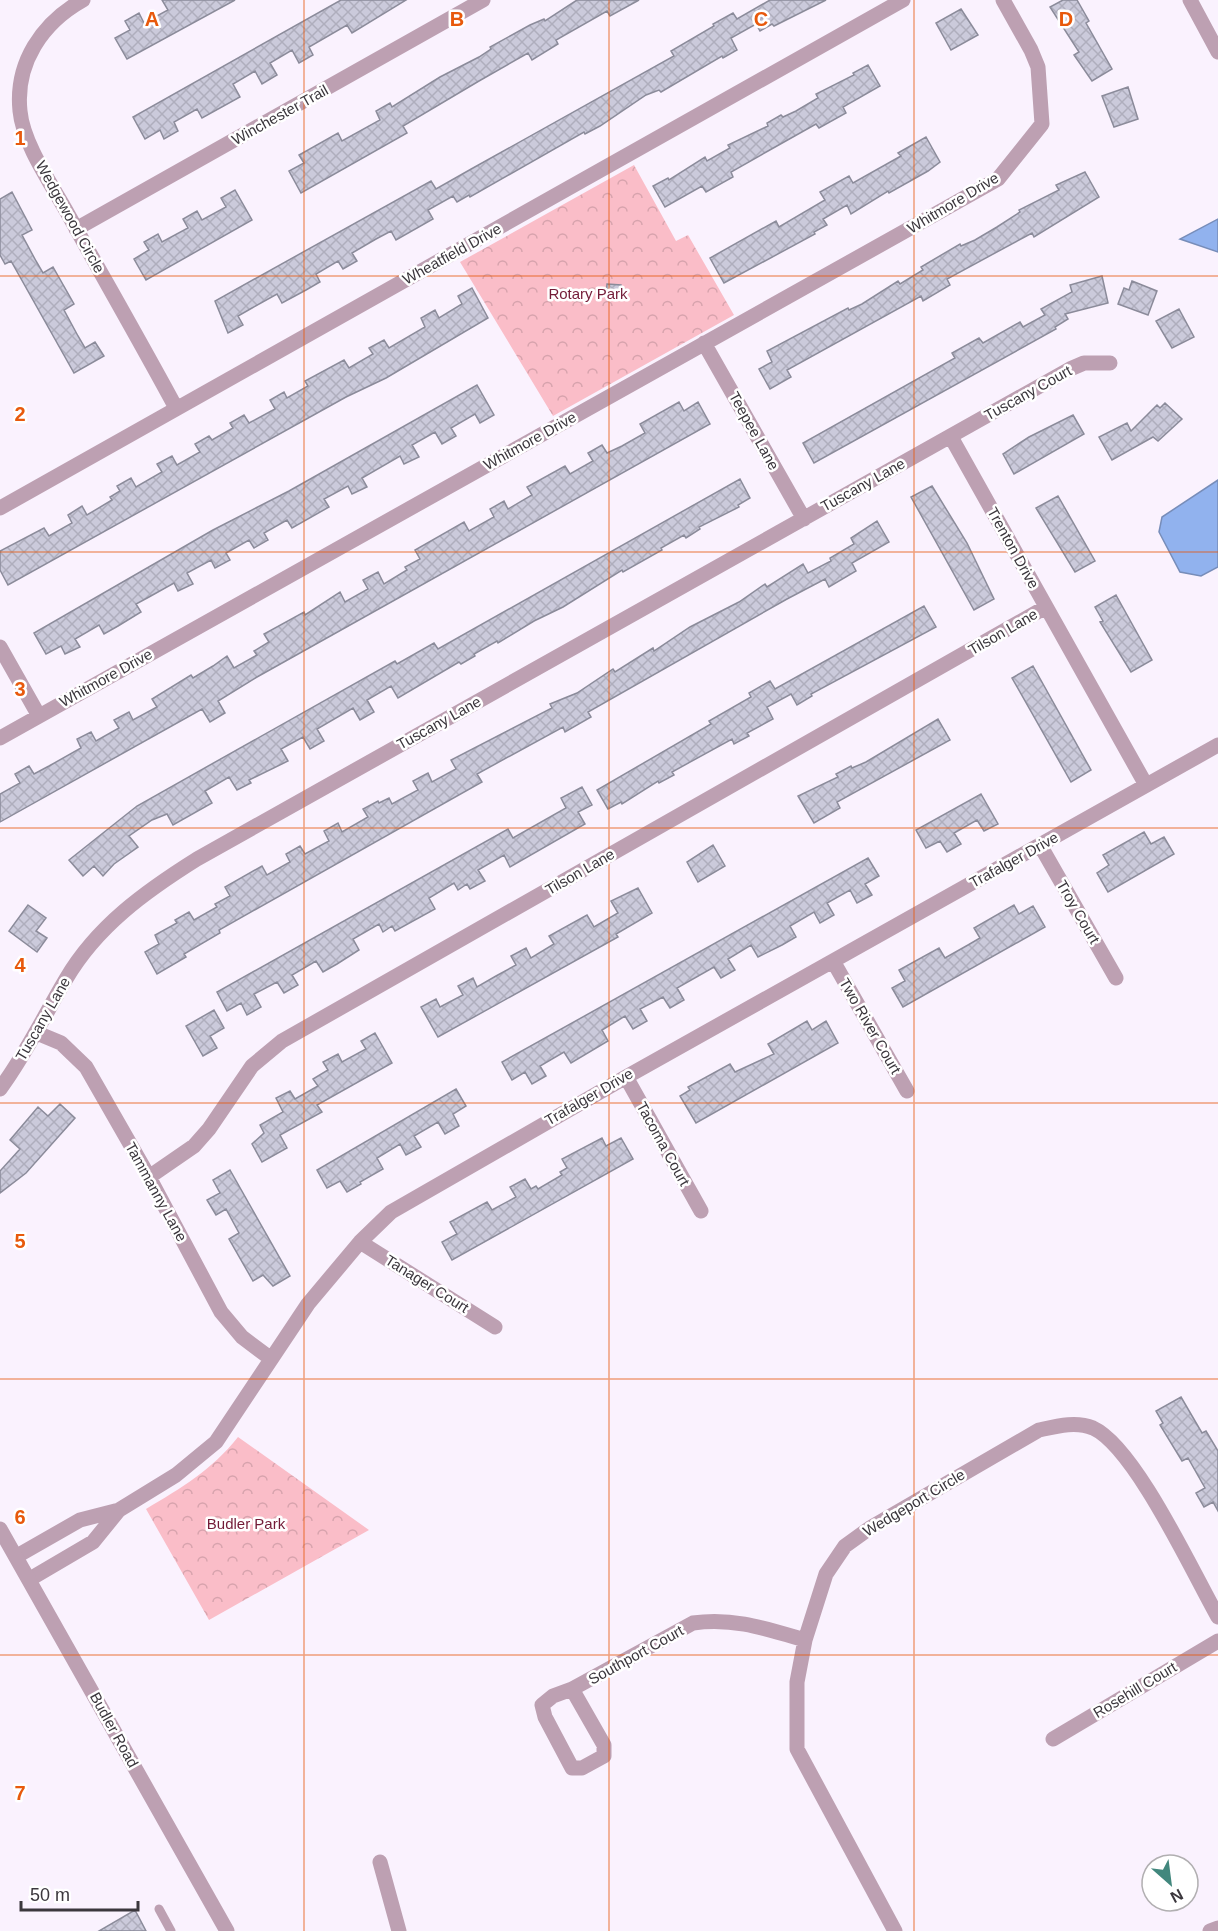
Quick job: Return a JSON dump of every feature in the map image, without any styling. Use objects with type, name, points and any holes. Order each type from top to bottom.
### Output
[{"type":"street","name":"Wedgewood Circle","points":[[83,0],[56,18],[43,31],[22,74],[19,95],[20,114],[29,141],[176,408]]},
{"type":"street","name":"Winchester Trail","points":[[76,229],[483,0]]},
{"type":"street","name":"Wheatfield Drive","points":[[0,508],[903,0]]},
{"type":"street","name":"Whitmore Drive","points":[[0,738],[998,179],[1042,124],[1038,67],[1003,0]]},
{"type":"street","points":[[1190,0],[1218,52]]},
{"type":"street","name":"Teepee Lane","points":[[704,343],[804,519]]},
{"type":"street","name":"Tuscany Court","points":[[951,437],[1070,369],[1084,363],[1110,363]]},
{"type":"street","name":"Tuscany Lane","points":[[0,1089],[37,1033],[67,977],[100,933],[144,892],[196,859],[951,437]]},
{"type":"street","name":"Trenton Drive","points":[[951,437],[1146,786]]},
{"type":"street","name":"Tilson Lane","points":[[149,1177],[194,1146],[209,1129],[252,1066],[282,1041],[1046,607]]},
{"type":"street","points":[[0,647],[39,716]]},
{"type":"street","name":"Trafalger Drive","points":[[17,1556],[80,1520],[119,1510],[176,1474],[216,1442],[308,1304],[360,1242],[391,1212],[415,1196],[1218,745]]},
{"type":"street","name":"Troy Court","points":[[1040,845],[1116,978]]},
{"type":"street","name":"Two River Court","points":[[833,961],[907,1090]]},
{"type":"street","name":"Tammanny Lane","points":[[37,1033],[61,1043],[86,1067],[149,1177],[221,1312],[242,1337],[270,1358]]},
{"type":"street","name":"Tacoma Court","points":[[626,1077],[701,1211]]},
{"type":"street","name":"Tanager Court","points":[[360,1242],[495,1327]]},
{"type":"street","name":"Wedgeport Circle","points":[[895,1931],[796,1749],[797,1682],[805,1640],[826,1574],[845,1546],[870,1528],[1039,1430],[1068,1424],[1091,1427],[1110,1438],[1142,1480],[1218,1617]]},
{"type":"street","name":"Trafalger Drive","points":[[30,1579],[93,1542],[119,1510]]},
{"type":"street","name":"Budler Road","points":[[0,1529],[227,1931]]},
{"type":"street","name":"Southport Court","points":[[572,1689],[604,1745],[604,1756],[582,1768],[572,1768],[545,1717],[542,1705],[553,1696],[572,1689],[693,1623],[734,1620],[805,1640]]},
{"type":"street","name":"Rosehill Court","points":[[1053,1739],[1218,1641]]},
{"type":"street","points":[[380,1862],[399,1931]]},
{"type":"street","points":[[1210,1931],[1218,1928]]},
{"type":"lane","points":[[159,1909],[171,1931]]},
{"type":"green space","name":"Rotary Park","points":[[634,165],[676,241],[688,235],[734,315],[553,416],[460,262]]},
{"type":"green space","name":"Budler Park","points":[[238,1437],[369,1530],[209,1620],[146,1509],[207,1469]]},
{"type":"water","points":[[1218,219],[1218,252],[1180,239]]},
{"type":"water","points":[[1218,480],[1218,567],[1201,576],[1180,572],[1159,532],[1162,517]]},
{"type":"building","points":[[162,0],[235,0],[127,59],[115,38],[130,30],[125,21],[139,13],[144,23],[168,10]]},
{"type":"building","points":[[341,0],[406,0],[352,33],[347,25],[309,47],[313,55],[299,63],[292,50],[270,63],[277,75],[262,84],[255,71],[233,84],[240,97],[202,118],[197,109],[174,122],[178,131],[164,139],[160,130],[145,139],[133,117]]},
{"type":"building","points":[[577,0],[639,0],[610,16],[607,11],[556,40],[558,44],[532,60],[528,53],[403,126],[407,133],[301,193],[289,171],[304,163],[299,155],[338,133],[342,141],[380,120],[376,111],[390,103],[392,107],[440,77],[479,57],[491,49],[490,47],[530,25],[544,19],[545,21]]},
{"type":"building","points":[[770,0],[826,0],[760,31],[756,24],[731,38],[737,50],[723,58],[722,56],[661,92],[659,90],[646,95],[600,126],[585,134],[584,132],[470,197],[469,195],[457,202],[453,196],[428,210],[433,219],[396,240],[391,231],[352,253],[357,261],[343,269],[338,261],[316,274],[320,282],[306,290],[282,303],[277,294],[238,316],[243,325],[228,333],[215,301],[431,181],[436,189],[674,56],[671,51],[714,26],[713,24],[733,13],[737,19]]},
{"type":"building","points":[[1063,0],[1077,0],[1089,21],[1086,23],[1112,69],[1092,81],[1074,55],[1079,52],[1050,7]]},
{"type":"building","points":[[961,9],[978,35],[951,50],[936,23]]},
{"type":"building","points":[[868,65],[880,86],[843,107],[846,113],[819,128],[816,124],[768,151],[731,172],[733,177],[706,192],[702,186],[665,207],[653,186],[668,178],[669,180],[705,157],[707,161],[730,148],[728,145],[768,126],[767,123],[781,115],[783,117],[796,111],[818,98],[816,94],[854,75],[853,73]]},
{"type":"building","points":[[1128,87],[1138,119],[1114,127],[1102,96]]},
{"type":"building","points":[[926,137],[940,162],[928,171],[889,193],[888,191],[851,214],[847,205],[823,219],[827,225],[814,232],[815,234],[724,283],[710,258],[776,221],[779,227],[825,200],[820,192],[849,176],[853,183],[901,156],[898,153]]},
{"type":"building","points":[[1085,172],[1099,197],[1034,237],[1032,233],[947,279],[950,285],[923,301],[921,296],[787,370],[791,377],[770,389],[759,369],[772,362],[767,351],[848,308],[849,310],[862,304],[898,281],[900,284],[923,270],[921,267],[960,244],[961,246],[975,240],[1020,212],[1019,210],[1059,190],[1056,185]]},
{"type":"building","points":[[235,190],[252,220],[146,280],[134,259],[149,250],[144,242],[158,234],[162,242],[188,228],[183,219],[197,211],[202,220],[226,207],[221,198]]},
{"type":"building","points":[[12,192],[32,230],[22,235],[36,261],[43,273],[53,267],[74,304],[64,310],[78,336],[85,348],[95,342],[104,356],[74,373],[11,261],[5,264],[0,255],[0,199]]},
{"type":"building","points":[[1102,276],[1108,303],[1065,314],[1068,319],[1055,327],[1056,329],[814,463],[803,443],[955,358],[952,353],[979,338],[983,343],[1020,322],[1023,327],[1045,315],[1041,309],[1072,292],[1070,285]]},
{"type":"building","points":[[1132,281],[1157,291],[1148,315],[1118,304],[1124,288],[1129,290]]},
{"type":"building","points":[[607,284],[621,285],[620,299],[606,298]]},
{"type":"building","points":[[472,288],[488,318],[386,378],[346,397],[8,585],[0,570],[0,551],[44,528],[49,536],[72,523],[68,515],[82,506],[87,515],[112,500],[110,497],[120,491],[117,486],[131,478],[136,487],[162,472],[157,464],[172,456],[177,465],[200,452],[195,444],[209,436],[212,440],[233,428],[230,423],[244,415],[249,423],[275,409],[270,400],[284,392],[287,398],[308,386],[305,381],[344,360],[349,368],[373,354],[369,348],[384,340],[389,348],[425,327],[421,318],[435,310],[439,318],[462,304],[458,296]]},
{"type":"building","points":[[1179,309],[1194,337],[1172,348],[1156,321]]},
{"type":"building","points":[[477,385],[494,415],[480,423],[475,414],[451,428],[456,436],[442,444],[435,432],[412,445],[419,457],[404,464],[400,456],[362,478],[367,487],[352,494],[348,486],[324,499],[329,507],[292,528],[287,520],[264,533],[268,540],[254,548],[249,540],[226,553],[230,560],[215,568],[211,560],[187,573],[193,584],[178,591],[174,583],[136,604],[141,612],[104,634],[99,625],[75,639],[80,647],[65,654],[61,646],[46,654],[34,633],[213,530],[289,491]]},
{"type":"building","points":[[679,402],[684,411],[698,402],[710,424],[257,677],[218,701],[225,713],[210,722],[202,709],[0,822],[0,794],[20,783],[15,774],[29,766],[34,774],[49,766],[81,748],[77,739],[91,732],[96,741],[119,728],[114,720],[129,712],[133,720],[157,707],[152,699],[191,675],[193,678],[227,656],[234,668],[257,655],[254,651],[269,642],[264,634],[304,612],[305,615],[340,592],[345,602],[368,589],[363,580],[378,572],[384,584],[407,570],[405,567],[420,559],[415,550],[464,522],[469,531],[494,517],[490,509],[504,501],[508,509],[532,495],[527,487],[565,466],[570,474],[593,461],[588,453],[602,445],[607,453],[622,446],[645,433],[640,424]]},
{"type":"building","points":[[1165,403],[1182,419],[1158,441],[1153,437],[1112,460],[1099,437],[1127,423],[1131,431],[1157,405],[1160,408]]},
{"type":"building","points":[[1073,415],[1084,434],[1014,474],[1003,454],[1029,437]]},
{"type":"building","points":[[740,479],[750,498],[738,505],[739,507],[699,527],[700,529],[686,538],[684,535],[563,607],[534,621],[498,643],[497,641],[474,654],[475,656],[461,664],[459,662],[398,698],[391,686],[367,700],[374,712],[360,720],[353,708],[317,729],[324,741],[310,749],[303,737],[281,749],[288,761],[249,780],[251,783],[237,790],[229,777],[205,791],[212,803],[173,825],[167,814],[152,820],[129,836],[138,847],[114,864],[103,876],[94,866],[83,876],[69,860],[137,806],[395,661],[397,664],[434,643],[438,649]]},
{"type":"building","points":[[932,486],[967,543],[994,599],[974,610],[911,497]]},
{"type":"building","points":[[1058,496],[1095,561],[1075,572],[1036,508]]},
{"type":"building","points":[[877,521],[889,542],[852,563],[856,571],[829,587],[825,579],[787,599],[588,712],[591,717],[565,732],[563,727],[477,774],[482,782],[219,930],[220,933],[184,954],[186,957],[157,974],[145,952],[159,944],[155,935],[177,923],[175,920],[189,912],[194,920],[217,907],[215,904],[230,896],[225,887],[262,866],[267,875],[290,862],[286,854],[300,846],[305,854],[329,841],[324,831],[338,823],[342,832],[368,817],[363,809],[389,798],[392,804],[418,790],[413,781],[428,773],[432,782],[456,769],[451,760],[552,708],[550,704],[577,693],[613,669],[615,672],[653,648],[654,651],[690,627],[739,602],[765,584],[767,587],[803,564],[808,573],[831,561],[830,558],[854,544],[851,538]]},
{"type":"building","points":[[1116,595],[1152,660],[1131,672],[1100,622],[1103,621],[1095,607]]},
{"type":"building","points":[[924,606],[936,627],[811,694],[812,696],[797,705],[791,694],[767,707],[773,719],[747,733],[749,736],[734,744],[732,739],[672,772],[674,775],[659,783],[658,781],[622,804],[621,802],[608,809],[597,790],[711,724],[709,721],[751,697],[749,693],[770,681],[775,689]]},
{"type":"building","points":[[1033,666],[1091,770],[1071,782],[1012,678]]},
{"type":"building","points":[[938,719],[950,740],[837,802],[840,808],[814,823],[798,796],[838,777],[836,774],[851,766],[852,768],[866,762]]},
{"type":"building","points":[[582,787],[592,805],[578,812],[585,824],[510,867],[504,855],[478,870],[485,881],[470,889],[467,884],[458,890],[454,883],[429,898],[435,909],[395,931],[392,926],[383,932],[379,924],[353,939],[359,950],[337,964],[323,972],[316,961],[292,975],[298,985],[284,993],[277,982],[254,994],[261,1007],[247,1015],[241,1003],[227,1011],[217,992],[508,829],[513,838],[566,808],[561,798]]},
{"type":"building","points":[[981,794],[998,824],[984,831],[977,820],[954,833],[961,844],[947,852],[940,841],[926,848],[916,830]]},
{"type":"building","points":[[1144,832],[1151,844],[1164,837],[1174,854],[1108,892],[1097,873],[1109,865],[1103,855]]},
{"type":"building","points":[[713,845],[725,866],[698,882],[687,862]]},
{"type":"building","points":[[868,858],[879,876],[865,884],[872,895],[857,903],[850,890],[827,903],[834,915],[820,923],[814,912],[790,926],[796,937],[782,945],[758,957],[751,945],[728,959],[735,970],[721,978],[714,967],[677,988],[684,1000],[670,1008],[663,997],[640,1009],[647,1021],[633,1029],[625,1016],[602,1030],[608,1041],[571,1063],[564,1052],[540,1066],[546,1076],[532,1084],[525,1072],[512,1080],[502,1062]]},
{"type":"building","points":[[638,888],[652,913],[616,934],[618,937],[438,1037],[421,1007],[436,999],[440,1007],[463,995],[458,986],[473,978],[477,987],[516,965],[511,956],[526,948],[531,958],[554,944],[549,936],[587,915],[594,927],[618,913],[611,901]]},
{"type":"building","points":[[28,905],[46,918],[36,931],[47,938],[37,952],[9,931]]},
{"type":"building","points":[[1014,905],[1019,914],[1033,906],[1045,927],[903,1007],[892,988],[905,981],[899,970],[939,948],[945,958],[968,945],[980,938],[974,928]]},
{"type":"building","points":[[214,1010],[224,1028],[210,1036],[217,1048],[203,1056],[186,1026]]},
{"type":"building","points":[[807,1021],[812,1030],[826,1021],[838,1043],[696,1123],[680,1096],[690,1090],[688,1087],[730,1064],[735,1072],[774,1054],[768,1044]]},
{"type":"building","points":[[375,1033],[392,1063],[317,1105],[322,1112],[280,1135],[287,1148],[262,1162],[252,1144],[264,1133],[260,1125],[283,1112],[276,1098],[290,1091],[295,1099],[318,1086],[313,1079],[328,1070],[323,1062],[338,1054],[342,1062],[366,1049],[361,1041]]},
{"type":"building","points":[[456,1089],[466,1106],[453,1114],[459,1126],[445,1134],[438,1122],[414,1136],[421,1147],[406,1155],[400,1144],[377,1158],[383,1169],[360,1182],[361,1184],[347,1192],[340,1181],[327,1188],[317,1170]]},
{"type":"building","points":[[60,1104],[75,1118],[26,1173],[0,1193],[0,1171],[20,1149],[10,1140],[38,1107],[48,1116]]},
{"type":"building","points":[[602,1138],[606,1146],[621,1138],[633,1159],[452,1260],[442,1242],[457,1234],[450,1222],[487,1202],[492,1210],[516,1197],[510,1187],[525,1179],[531,1189],[536,1186],[538,1189],[562,1175],[560,1172],[567,1168],[562,1159]]},
{"type":"building","points":[[230,1170],[290,1276],[273,1286],[263,1275],[253,1281],[229,1239],[239,1233],[226,1209],[216,1215],[207,1200],[220,1193],[213,1180]]},
{"type":"building","points":[[1181,1397],[1202,1433],[1206,1431],[1218,1451],[1218,1511],[1213,1502],[1204,1507],[1196,1493],[1205,1488],[1188,1458],[1182,1461],[1160,1425],[1163,1423],[1156,1411]]},
{"type":"building","points":[[135,1910],[146,1931],[99,1931]]}]
